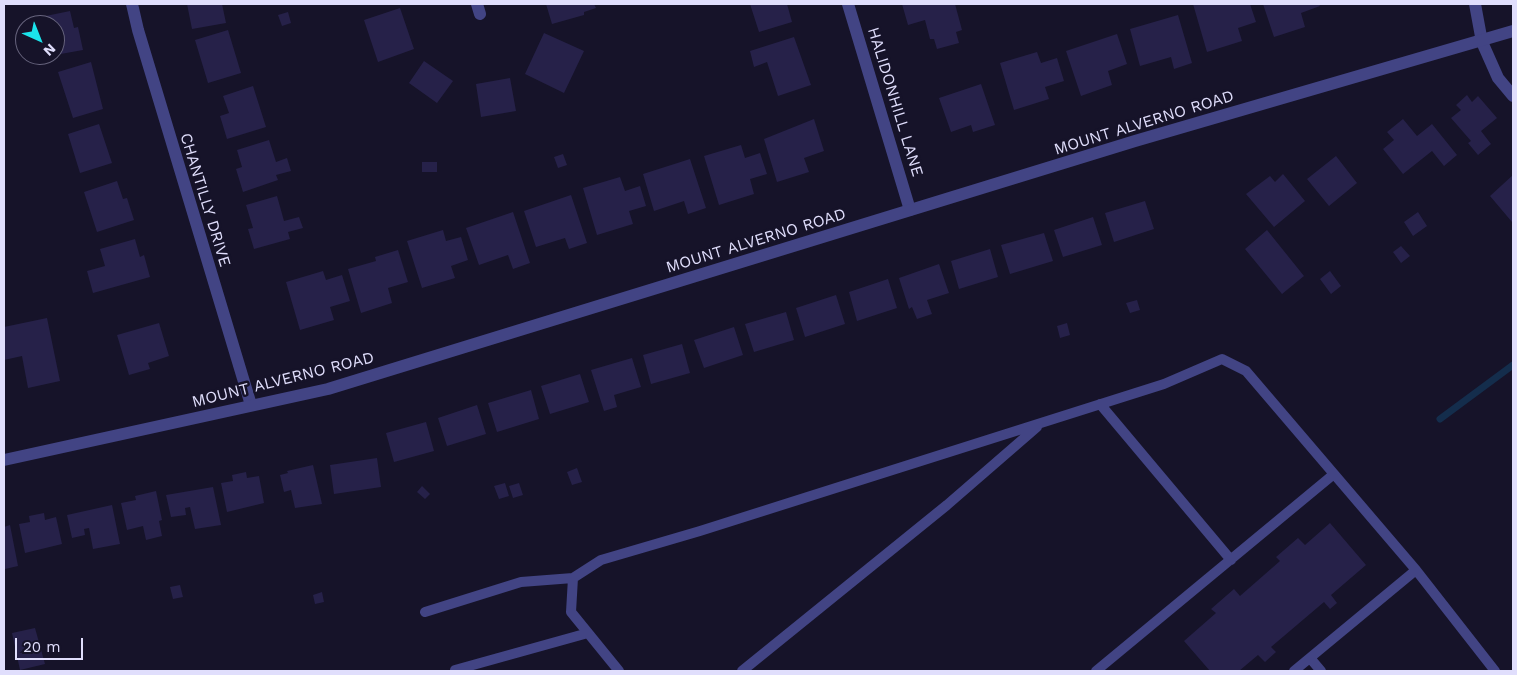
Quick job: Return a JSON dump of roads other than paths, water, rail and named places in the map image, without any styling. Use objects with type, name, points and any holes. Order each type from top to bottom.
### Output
[{"type":"street","name":"CHANTILLY DRIVE","points":[[132,4],[138,30],[251,404]]},
{"type":"street","name":"HALIDONHILL LANE","points":[[848,4],[910,210]]},
{"type":"street","points":[[1475,4],[1482,42],[1498,78],[1513,96]]},
{"type":"street","name":"MOUNT ALVERNO ROAD","points":[[4,460],[183,422],[251,404],[328,389],[1135,141],[1482,42],[1513,31]]},
{"type":"lane","points":[[425,612],[521,582],[573,578],[601,560],[700,531],[1164,384],[1222,360],[1246,370],[1416,570],[1495,671]]},
{"type":"lane","points":[[1100,404],[1231,560]]},
{"type":"lane","points":[[742,671],[947,505],[1042,423]]},
{"type":"lane","points":[[1096,671],[1334,474]]},
{"type":"lane","points":[[1294,671],[1416,570]]},
{"type":"lane","points":[[573,578],[571,612],[619,671]]},
{"type":"lane","points":[[455,670],[588,633]]},
{"type":"lane","points":[[1310,658],[1321,671]]},
{"type":"waterway","points":[[1440,419],[1513,365]]}]
